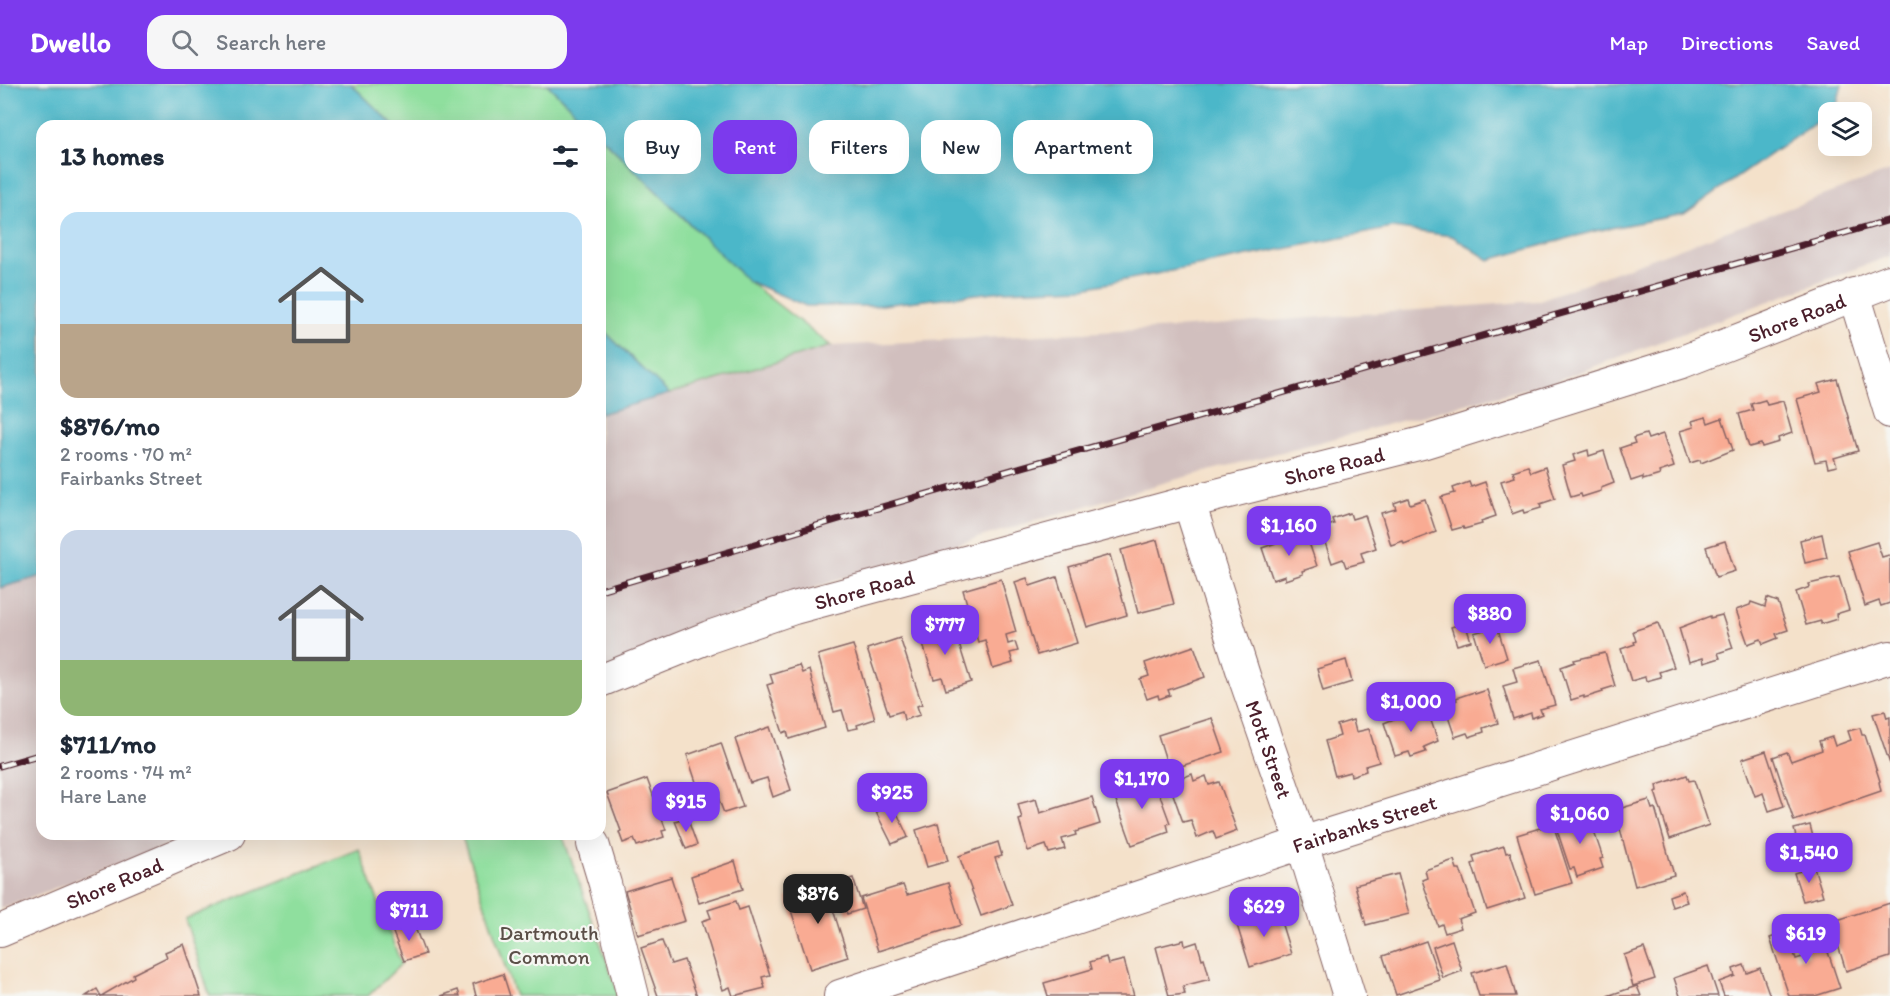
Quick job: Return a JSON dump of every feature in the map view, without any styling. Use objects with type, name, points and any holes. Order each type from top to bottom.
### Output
[{"type":"street","name":"Shore Road","points":[[606,679],[709,637],[794,608],[1189,502],[1422,443],[1682,362],[1890,281]]},
{"type":"street","points":[[1854,294],[1890,412]]},
{"type":"street","name":"Mott Street","points":[[1189,502],[1245,679],[1302,843],[1349,996]]},
{"type":"street","name":"Fairbanks Street","points":[[840,996],[1302,843],[1890,657]]},
{"type":"street","name":"Shore Road","points":[[0,931],[215,840]]},
{"type":"street","points":[[593,843],[633,996]]},
{"type":"shaded area","points":[[1890,171],[1890,256],[1555,381],[1170,481],[846,577],[711,624],[606,668],[606,412],[831,346],[1175,328],[1537,301]]},
{"type":"shaded area","points":[[36,578],[36,840],[181,840],[0,909],[0,588]]},
{"type":"green space","points":[[351,84],[547,84],[584,120],[388,120]]},
{"type":"green space","points":[[606,142],[624,160],[624,174],[639,174],[748,281],[831,346],[669,394],[606,333]]},
{"type":"green space","name":"Dartmouth Common","points":[[463,840],[564,840],[619,996],[515,996]]},
{"type":"green space","points":[[359,849],[401,964],[368,996],[210,996],[185,919]]},
{"type":"water","points":[[0,84],[351,84],[388,120],[36,120],[36,578],[0,588]]},
{"type":"water","points":[[547,84],[1842,84],[1838,102],[1818,102],[1818,121],[1684,214],[1595,231],[1489,260],[1452,236],[1392,228],[1084,288],[1003,291],[873,306],[806,306],[748,281],[639,174],[701,174],[701,120],[624,120],[624,160],[606,142],[606,120],[584,120]]},
{"type":"water","points":[[606,333],[669,394],[606,412]]},
{"type":"building","points":[[1837,379],[1858,451],[1834,458],[1837,466],[1828,468],[1826,460],[1815,462],[1797,399],[1821,392],[1818,384]]},
{"type":"building","points":[[1765,400],[1767,405],[1783,401],[1792,433],[1778,438],[1779,442],[1762,447],[1761,444],[1749,447],[1739,414],[1753,410],[1751,404]]},
{"type":"building","points":[[1706,417],[1708,423],[1722,418],[1733,450],[1701,463],[1700,460],[1690,463],[1680,431],[1694,427],[1692,421]]},
{"type":"building","points":[[1646,434],[1648,439],[1663,434],[1674,467],[1659,472],[1660,475],[1631,481],[1620,448],[1635,443],[1633,438]]},
{"type":"building","points":[[1588,450],[1589,456],[1604,451],[1614,483],[1601,488],[1601,491],[1582,497],[1581,494],[1571,497],[1562,465],[1575,461],[1573,455]]},
{"type":"building","points":[[1528,466],[1531,472],[1545,467],[1555,499],[1540,504],[1541,508],[1512,514],[1501,481],[1515,477],[1513,471]]},
{"type":"building","points":[[1469,482],[1471,487],[1485,482],[1496,516],[1481,521],[1482,524],[1452,530],[1441,497],[1455,493],[1453,488]]},
{"type":"building","points":[[1408,498],[1410,504],[1425,499],[1436,532],[1404,544],[1403,541],[1391,545],[1381,513],[1396,509],[1394,503]]},
{"type":"building","points":[[1350,513],[1352,519],[1365,515],[1376,548],[1361,553],[1364,562],[1346,567],[1343,559],[1332,563],[1320,528],[1334,524],[1332,519]]},
{"type":"building","points":[[1290,533],[1292,538],[1306,534],[1317,566],[1285,580],[1285,576],[1273,580],[1262,548],[1276,543],[1274,539]]},
{"type":"building","points":[[1822,534],[1827,558],[1805,563],[1800,540]]},
{"type":"building","points":[[1157,540],[1174,604],[1138,613],[1121,550]]},
{"type":"building","points":[[1725,541],[1735,571],[1716,577],[1706,547]]},
{"type":"building","points":[[1877,542],[1882,557],[1889,555],[1890,603],[1881,606],[1879,601],[1865,606],[1848,551]]},
{"type":"building","points":[[1110,555],[1127,615],[1087,627],[1069,567]]},
{"type":"building","points":[[1057,577],[1077,643],[1037,655],[1015,582],[1027,578],[1030,586]]},
{"type":"building","points":[[1839,577],[1849,610],[1836,614],[1837,619],[1821,624],[1821,621],[1806,625],[1796,592],[1810,587],[1809,584]]},
{"type":"building","points":[[1001,579],[1016,632],[1006,635],[1008,644],[1015,642],[1018,651],[1010,653],[1013,663],[993,669],[985,640],[978,642],[963,590]]},
{"type":"building","points":[[1767,598],[1778,602],[1788,630],[1776,634],[1778,638],[1763,644],[1761,639],[1748,644],[1736,610],[1750,605],[1751,602],[1765,607]]},
{"type":"building","points":[[1722,615],[1733,648],[1718,653],[1720,658],[1704,663],[1703,658],[1689,662],[1679,628],[1710,616],[1710,618]]},
{"type":"building","points":[[952,622],[971,682],[946,690],[942,677],[934,679],[919,632]]},
{"type":"building","points":[[1465,623],[1471,641],[1457,645],[1451,627]]},
{"type":"building","points":[[1658,623],[1674,667],[1659,672],[1661,677],[1646,681],[1645,677],[1631,681],[1621,649],[1635,644],[1633,631]]},
{"type":"building","points":[[1497,626],[1507,658],[1484,665],[1474,633]]},
{"type":"building","points":[[900,638],[922,704],[917,706],[920,715],[904,720],[902,711],[889,715],[867,649]]},
{"type":"building","points":[[853,645],[875,719],[857,725],[858,728],[848,730],[842,710],[834,712],[818,655]]},
{"type":"building","points":[[1194,646],[1205,677],[1168,690],[1170,695],[1159,699],[1158,695],[1147,699],[1140,679],[1149,676],[1145,663]]},
{"type":"building","points":[[1605,653],[1615,686],[1602,690],[1603,692],[1571,700],[1561,667],[1575,662],[1574,660]]},
{"type":"building","points":[[1346,660],[1352,682],[1323,691],[1317,669]]},
{"type":"building","points":[[1541,660],[1555,705],[1540,709],[1542,714],[1532,718],[1531,713],[1513,719],[1503,686],[1517,682],[1513,668]]},
{"type":"building","points":[[799,665],[802,673],[809,670],[825,728],[789,739],[787,731],[783,733],[767,685],[773,683],[770,674]]},
{"type":"building","points":[[1487,690],[1498,723],[1483,728],[1484,732],[1469,737],[1467,733],[1455,737],[1444,705],[1457,700],[1456,698]]},
{"type":"building","points":[[1427,709],[1438,741],[1424,747],[1426,752],[1411,757],[1409,752],[1395,756],[1384,723],[1416,710],[1417,713]]},
{"type":"building","points":[[1885,711],[1887,718],[1890,717],[1890,764],[1873,714]]},
{"type":"building","points":[[1212,718],[1224,752],[1169,770],[1158,735]]},
{"type":"building","points":[[1353,720],[1356,732],[1369,729],[1379,762],[1365,766],[1366,771],[1351,776],[1350,772],[1335,776],[1325,741],[1340,736],[1337,725]]},
{"type":"building","points":[[770,727],[791,790],[773,797],[767,778],[750,783],[735,739]]},
{"type":"building","points":[[1860,728],[1862,735],[1865,735],[1881,791],[1794,821],[1773,757],[1787,752],[1791,761],[1822,750],[1819,741],[1832,737],[1835,746],[1851,740],[1848,731]]},
{"type":"building","points":[[721,743],[743,807],[724,813],[717,795],[702,800],[687,755]]},
{"type":"building","points":[[1766,751],[1784,806],[1769,811],[1763,793],[1755,796],[1742,759]]},
{"type":"building","points":[[1149,773],[1153,783],[1155,782],[1170,823],[1167,824],[1169,832],[1132,845],[1114,795],[1122,792],[1120,787],[1128,784],[1126,781]]},
{"type":"building","points":[[1192,774],[1194,781],[1206,776],[1209,785],[1219,782],[1237,831],[1216,839],[1213,831],[1197,838],[1191,820],[1183,822],[1169,783]]},
{"type":"building","points":[[1687,775],[1689,781],[1694,780],[1709,825],[1670,839],[1655,792],[1658,791],[1657,785]]},
{"type":"building","points":[[647,779],[666,830],[662,831],[664,837],[637,846],[634,839],[623,843],[607,793]]},
{"type":"building","points":[[1092,797],[1100,824],[1062,839],[1065,849],[1049,853],[1046,845],[1028,851],[1019,820],[1022,819],[1018,804],[1036,799],[1040,813]]},
{"type":"building","points":[[1649,800],[1652,809],[1655,808],[1674,875],[1635,886],[1615,810]]},
{"type":"building","points":[[893,804],[908,837],[892,844],[876,812]]},
{"type":"building","points":[[1588,814],[1603,858],[1600,859],[1603,868],[1577,877],[1574,868],[1570,869],[1555,824]]},
{"type":"building","points":[[687,817],[697,845],[686,849],[675,821]]},
{"type":"building","points":[[938,823],[948,861],[927,867],[916,830]]},
{"type":"building","points":[[1553,824],[1572,883],[1535,894],[1517,835]]},
{"type":"building","points":[[1810,825],[1817,853],[1801,857],[1794,829]]},
{"type":"building","points":[[998,842],[1002,856],[995,858],[1012,905],[981,916],[959,856]]},
{"type":"building","points":[[1504,846],[1506,853],[1510,852],[1525,898],[1487,910],[1472,864],[1475,863],[1473,856]]},
{"type":"building","points":[[1454,860],[1457,869],[1460,869],[1475,913],[1458,919],[1461,928],[1445,933],[1442,924],[1438,926],[1422,880],[1427,878],[1425,870]]},
{"type":"building","points":[[735,861],[743,889],[699,903],[691,876]]},
{"type":"building","points":[[1814,867],[1823,896],[1803,901],[1794,873]]},
{"type":"building","points":[[1398,874],[1409,914],[1366,925],[1355,885]]},
{"type":"building","points":[[671,877],[685,921],[638,935],[625,891]]},
{"type":"building","points":[[853,878],[863,909],[847,914],[836,883]]},
{"type":"building","points":[[834,882],[839,897],[830,900],[848,957],[810,969],[787,898]]},
{"type":"building","points":[[948,883],[961,925],[878,951],[861,898],[903,885],[907,895]]},
{"type":"building","points":[[1683,891],[1687,902],[1672,907],[1669,896]]},
{"type":"building","points":[[736,901],[739,910],[748,907],[770,975],[762,977],[765,988],[733,996],[730,987],[723,990],[702,921],[711,918],[708,910]]},
{"type":"building","points":[[1890,903],[1890,957],[1846,971],[1831,922]]},
{"type":"building","points":[[1277,909],[1291,954],[1250,967],[1236,922]]},
{"type":"building","points":[[413,922],[425,954],[404,961],[392,930]]},
{"type":"building","points":[[1819,925],[1840,988],[1815,996],[1789,996],[1770,938],[1787,932],[1796,959],[1809,955],[1801,931]]},
{"type":"building","points":[[1184,940],[1185,946],[1197,942],[1210,979],[1183,986],[1185,994],[1169,996],[1156,947]]},
{"type":"building","points":[[1452,940],[1462,971],[1443,978],[1433,947]]},
{"type":"building","points":[[662,941],[671,964],[684,960],[697,996],[658,996],[641,948]]},
{"type":"building","points":[[1426,941],[1440,980],[1396,995],[1383,956]]},
{"type":"building","points":[[184,944],[201,996],[101,996],[134,977],[133,974],[167,957],[165,952]]},
{"type":"building","points":[[1644,948],[1655,979],[1633,986],[1624,955]]},
{"type":"building","points":[[1106,957],[1108,964],[1124,960],[1134,996],[1048,996],[1044,983],[1092,969],[1090,962]]},
{"type":"building","points":[[1507,963],[1516,996],[1479,996],[1472,973]]},
{"type":"building","points":[[1744,965],[1747,973],[1760,968],[1770,996],[1724,996],[1719,982],[1735,976],[1733,969]]},
{"type":"building","points":[[1708,966],[1718,996],[1680,996],[1674,978]]},
{"type":"building","points":[[503,974],[510,996],[476,996],[473,984]]},
{"type":"building","points":[[1637,986],[1641,996],[1607,996]]},
{"type":"building","points":[[97,989],[101,996],[86,996]]},
{"type":"building","points":[[458,990],[460,996],[441,996]]},
{"type":"railway","points":[[606,588],[843,518],[1890,220]]},
{"type":"railway","points":[[0,766],[36,756]]}]
